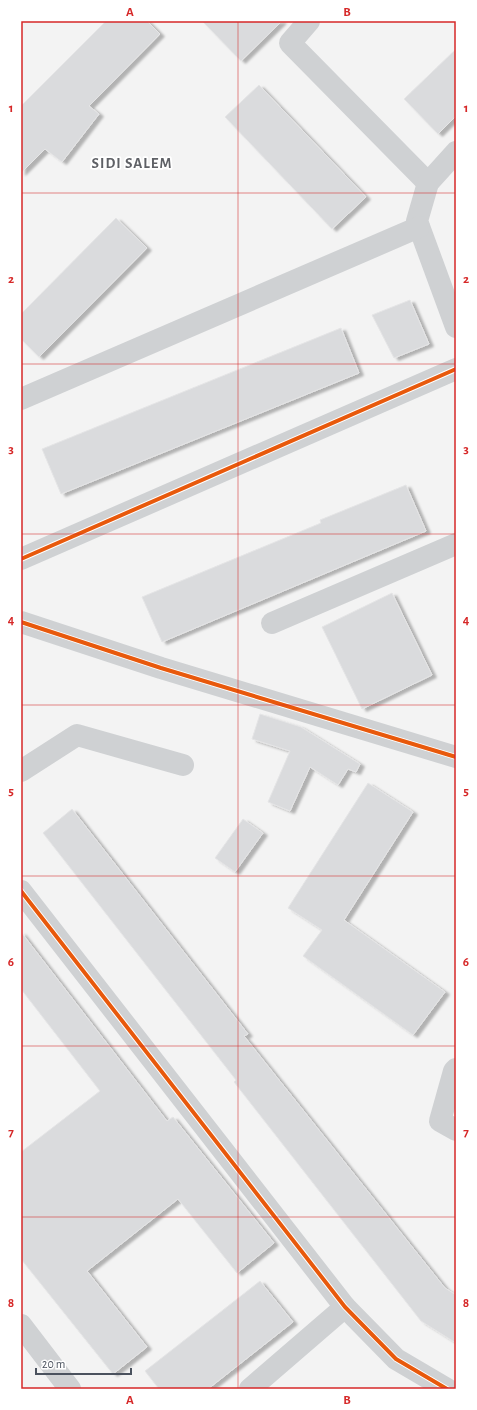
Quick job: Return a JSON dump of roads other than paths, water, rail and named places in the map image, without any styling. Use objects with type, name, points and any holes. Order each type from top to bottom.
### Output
[{"type":"street","points":[[309,21],[290,43],[428,182]]},
{"type":"street","points":[[456,152],[428,182],[417,221],[456,326]]},
{"type":"street","points":[[21,399],[419,228]]},
{"type":"street","points":[[21,559],[456,369]]},
{"type":"street","points":[[272,623],[456,544]]},
{"type":"street","points":[[21,622],[161,668],[456,757]]},
{"type":"street","points":[[21,770],[77,735],[183,765]]},
{"type":"street","points":[[21,891],[345,1307],[396,1359],[447,1389]]},
{"type":"street","points":[[456,1069],[454,1071],[440,1121],[456,1130]]},
{"type":"street","points":[[250,1389],[345,1307]]},
{"type":"street","points":[[21,1325],[70,1389]]},
{"type":"district","name":"SIDI SALEM","points":[[132,163]]}]
